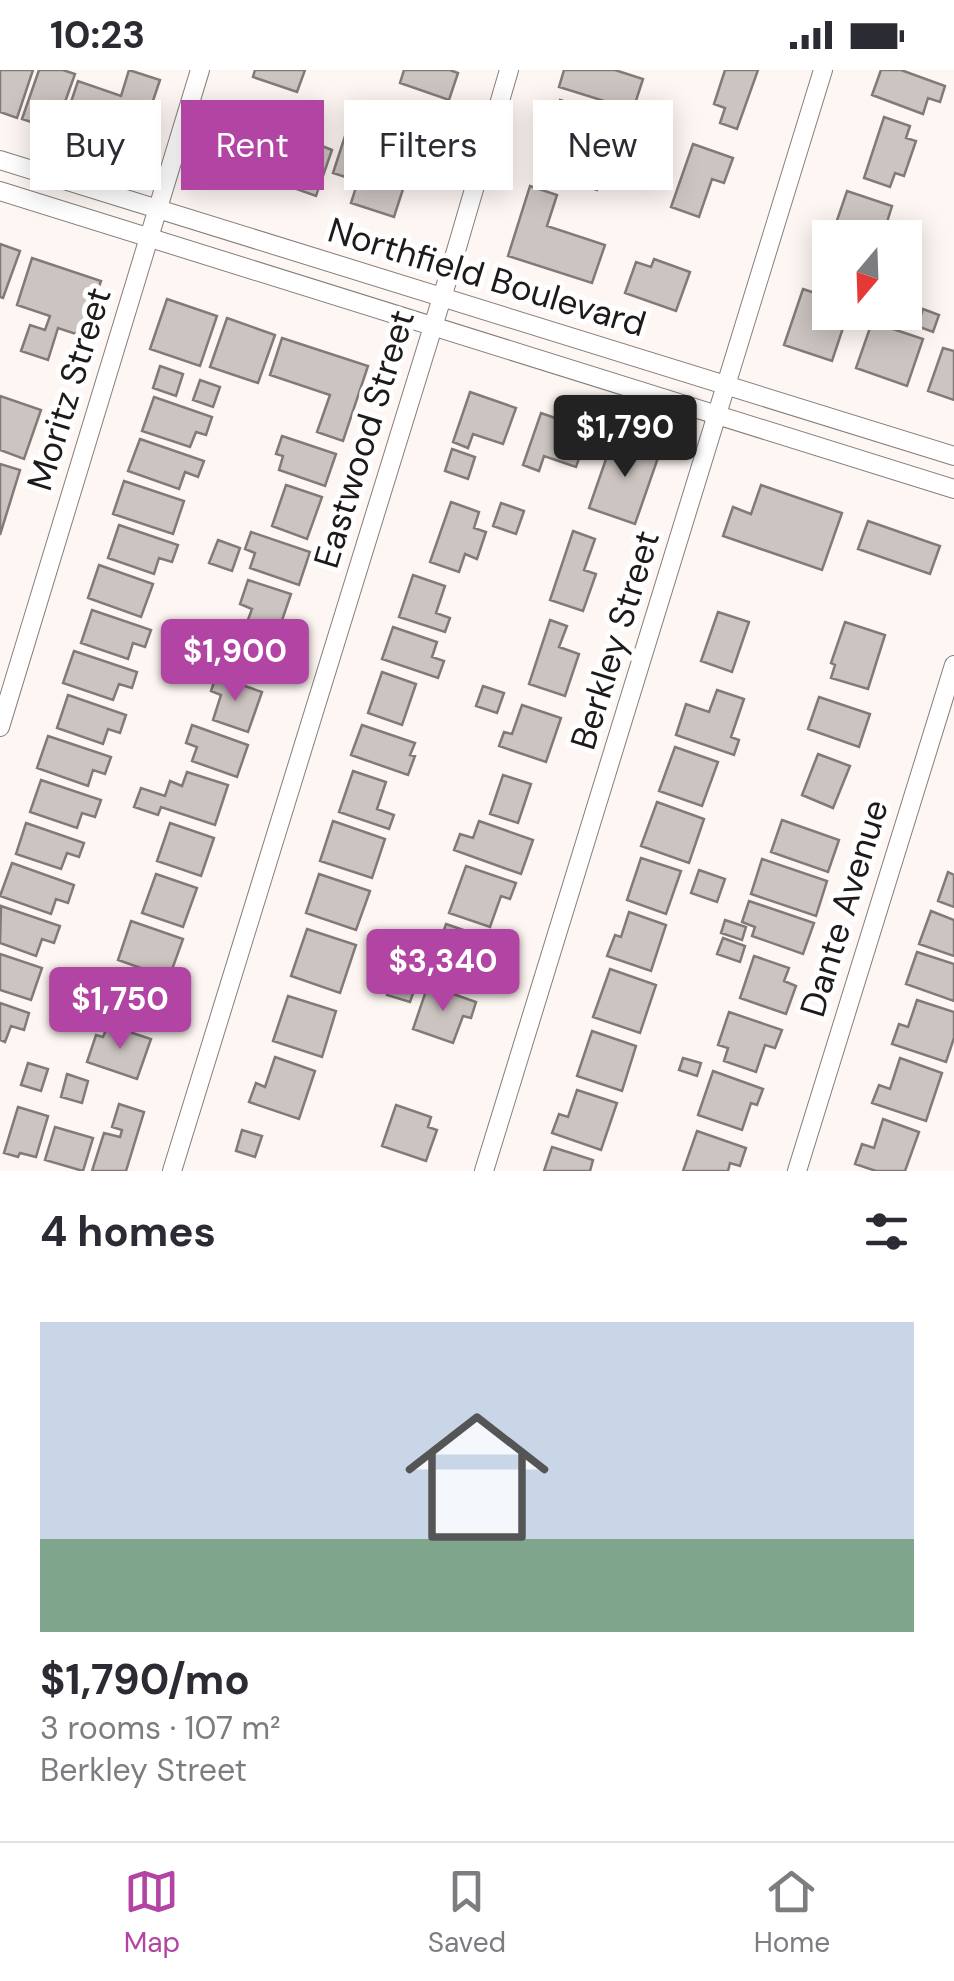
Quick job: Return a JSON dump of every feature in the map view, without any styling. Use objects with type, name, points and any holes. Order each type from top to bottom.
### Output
[{"type":"street","name":"Moritz Street","points":[[0,727],[200,70]]},
{"type":"street","name":"Eastwood Street","points":[[172,1171],[509,70]]},
{"type":"street","name":"Berkley Street","points":[[484,1171],[823,70]]},
{"type":"street","name":"Northfield Boulevard","points":[[0,160],[954,456]]},
{"type":"street","name":"Northfield Boulevard","points":[[0,191],[954,488]]},
{"type":"street","name":"Dante Avenue","points":[[797,1171],[954,665]]},
{"type":"building","points":[[0,70],[33,70],[17,118],[0,112]]},
{"type":"building","points":[[39,70],[75,74],[66,100],[30,100],[30,122],[22,119]]},
{"type":"building","points":[[129,70],[160,80],[153,100],[72,100],[78,81],[121,96]]},
{"type":"building","points":[[255,70],[305,70],[297,92],[253,77]]},
{"type":"building","points":[[404,70],[458,73],[449,100],[400,83]]},
{"type":"building","points":[[564,70],[615,70],[643,79],[636,100],[601,100],[559,87]]},
{"type":"building","points":[[725,70],[758,70],[737,129],[720,123],[725,108],[714,104]]},
{"type":"building","points":[[881,70],[901,70],[945,86],[940,102],[928,98],[923,114],[872,95]]},
{"type":"building","points":[[884,117],[910,126],[906,138],[916,141],[904,176],[895,173],[890,187],[864,178]]},
{"type":"building","points":[[344,139],[344,177],[333,173]]},
{"type":"building","points":[[693,144],[733,158],[724,183],[712,179],[699,217],[671,207]]},
{"type":"building","points":[[324,147],[332,150],[324,173]]},
{"type":"building","points":[[530,186],[557,195],[547,226],[605,245],[592,283],[508,256]]},
{"type":"building","points":[[355,190],[403,190],[394,217],[351,203]]},
{"type":"building","points":[[847,191],[892,206],[888,220],[837,220]]},
{"type":"building","points":[[0,244],[20,251],[3,298],[0,297]]},
{"type":"building","points":[[32,258],[101,281],[82,336],[58,328],[48,360],[21,351],[30,325],[45,330],[50,316],[17,305]]},
{"type":"building","points":[[654,259],[690,272],[676,311],[625,293],[636,262],[651,267]]},
{"type":"building","points":[[803,289],[812,292],[812,330],[842,330],[832,361],[784,345]]},
{"type":"building","points":[[167,299],[217,316],[200,366],[150,349]]},
{"type":"building","points":[[922,312],[939,315],[933,332],[922,328]]},
{"type":"building","points":[[227,318],[275,335],[258,383],[210,367]]},
{"type":"building","points":[[869,330],[896,330],[923,339],[907,386],[856,368]]},
{"type":"building","points":[[282,338],[368,366],[343,441],[317,432],[330,395],[270,375]]},
{"type":"building","points":[[943,348],[954,351],[954,400],[928,391]]},
{"type":"building","points":[[160,366],[183,374],[176,396],[153,388]]},
{"type":"building","points":[[200,380],[220,387],[213,407],[193,400]]},
{"type":"building","points":[[470,392],[516,408],[503,444],[473,434],[468,448],[453,442]]},
{"type":"building","points":[[0,396],[41,410],[24,459],[0,450]]},
{"type":"building","points":[[154,397],[212,417],[206,435],[196,432],[190,447],[142,431]]},
{"type":"building","points":[[541,413],[589,430],[576,467],[544,456],[539,471],[523,465]]},
{"type":"building","points":[[282,436],[336,454],[325,486],[279,470],[283,456],[276,454]]},
{"type":"building","points":[[614,436],[660,452],[635,524],[589,508]]},
{"type":"building","points":[[140,439],[204,461],[198,477],[185,472],[179,489],[128,471]]},
{"type":"building","points":[[452,449],[475,457],[468,479],[445,471]]},
{"type":"building","points":[[0,464],[20,470],[0,535]]},
{"type":"building","points":[[124,481],[184,501],[173,534],[113,514]]},
{"type":"building","points":[[286,485],[322,497],[307,539],[272,526]]},
{"type":"building","points":[[761,485],[842,513],[822,570],[723,536],[733,507],[751,514]]},
{"type":"building","points":[[451,502],[479,512],[474,528],[486,532],[477,559],[465,554],[459,572],[430,562]]},
{"type":"building","points":[[501,503],[524,511],[516,534],[493,526]]},
{"type":"building","points":[[868,521],[940,546],[930,574],[858,549]]},
{"type":"building","points":[[119,525],[178,545],[172,562],[159,558],[154,574],[108,558]]},
{"type":"building","points":[[573,531],[595,539],[584,570],[596,574],[583,611],[550,600]]},
{"type":"building","points":[[251,532],[310,552],[299,585],[250,568],[255,553],[245,549]]},
{"type":"building","points":[[218,540],[240,548],[232,571],[209,563]]},
{"type":"building","points":[[99,565],[153,584],[141,617],[88,598]]},
{"type":"building","points":[[413,575],[445,586],[436,613],[450,618],[445,632],[399,617]]},
{"type":"building","points":[[248,580],[291,594],[277,635],[246,625],[252,609],[240,604]]},
{"type":"building","points":[[92,610],[151,630],[145,647],[133,643],[128,659],[81,643]]},
{"type":"building","points":[[718,612],[749,622],[732,672],[701,661]]},
{"type":"building","points":[[550,620],[567,626],[559,647],[579,654],[565,696],[529,684]]},
{"type":"building","points":[[845,622],[885,635],[868,689],[831,678],[835,665],[831,663]]},
{"type":"building","points":[[393,627],[437,642],[432,657],[444,661],[438,678],[382,659]]},
{"type":"building","points":[[223,629],[275,647],[264,679],[212,662]]},
{"type":"building","points":[[74,651],[137,672],[132,688],[119,684],[113,700],[63,683]]},
{"type":"building","points":[[382,672],[416,684],[402,725],[368,713]]},
{"type":"building","points":[[216,676],[262,692],[248,732],[213,720],[221,695],[211,691]]},
{"type":"building","points":[[483,686],[504,693],[497,713],[476,706]]},
{"type":"building","points":[[717,690],[744,699],[731,737],[739,740],[734,755],[676,735],[686,704],[709,712]]},
{"type":"building","points":[[68,695],[126,715],[120,733],[108,729],[103,744],[57,728]]},
{"type":"building","points":[[819,697],[870,714],[859,747],[808,729]]},
{"type":"building","points":[[522,705],[561,718],[546,762],[499,746],[504,732],[512,734]]},
{"type":"building","points":[[192,725],[248,745],[237,777],[192,761],[197,747],[186,743]]},
{"type":"building","points":[[362,725],[415,743],[408,775],[351,755]]},
{"type":"building","points":[[48,736],[111,757],[105,774],[93,770],[88,786],[37,768]]},
{"type":"building","points":[[675,747],[718,762],[702,806],[659,791]]},
{"type":"building","points":[[818,754],[850,766],[833,808],[802,795]]},
{"type":"building","points":[[353,771],[386,782],[377,809],[394,815],[389,829],[339,812]]},
{"type":"building","points":[[187,772],[228,785],[215,825],[161,807],[158,815],[134,807],[141,788],[165,796],[170,781],[182,786]]},
{"type":"building","points":[[503,775],[531,784],[518,823],[490,814]]},
{"type":"building","points":[[41,780],[101,800],[95,817],[82,813],[77,828],[30,812]]},
{"type":"building","points":[[657,802],[704,819],[689,863],[641,846]]},
{"type":"building","points":[[782,820],[839,840],[828,872],[771,852]]},
{"type":"building","points":[[333,821],[385,839],[372,878],[320,861]]},
{"type":"building","points":[[479,821],[533,840],[521,874],[454,850],[460,834],[473,838]]},
{"type":"building","points":[[26,823],[84,843],[79,857],[67,853],[61,869],[16,854]]},
{"type":"building","points":[[170,823],[214,838],[201,876],[157,861]]},
{"type":"building","points":[[641,858],[681,871],[666,914],[627,900]]},
{"type":"building","points":[[762,859],[827,881],[816,916],[751,894]]},
{"type":"building","points":[[12,863],[74,885],[68,903],[56,899],[51,914],[0,896]]},
{"type":"building","points":[[466,866],[516,883],[510,899],[501,896],[490,927],[449,913]]},
{"type":"building","points":[[699,870],[725,879],[717,902],[691,893]]},
{"type":"building","points":[[948,872],[954,875],[954,907],[938,901]]},
{"type":"building","points":[[156,874],[197,888],[183,927],[142,913]]},
{"type":"building","points":[[319,874],[370,891],[356,930],[306,913]]},
{"type":"building","points":[[749,901],[814,923],[803,954],[752,936],[755,927],[742,922]]},
{"type":"building","points":[[1,906],[60,926],[54,943],[42,939],[36,956],[0,943]]},
{"type":"building","points":[[931,911],[954,920],[954,956],[919,944]]},
{"type":"building","points":[[629,912],[666,925],[651,971],[607,956],[615,935],[621,937]]},
{"type":"building","points":[[725,920],[746,927],[742,940],[721,933]]},
{"type":"building","points":[[131,921],[183,939],[169,978],[118,960]]},
{"type":"building","points":[[446,924],[498,942],[491,960],[480,956],[470,985],[430,971]]},
{"type":"building","points":[[307,929],[356,945],[340,993],[291,976]]},
{"type":"building","points":[[723,938],[745,946],[740,962],[717,954]]},
{"type":"building","points":[[917,952],[954,964],[954,1001],[906,984]]},
{"type":"building","points":[[0,954],[42,968],[31,1000],[0,990]]},
{"type":"building","points":[[754,956],[789,968],[784,981],[796,986],[786,1014],[740,998]]},
{"type":"building","points":[[397,966],[420,974],[410,1002],[387,995]]},
{"type":"building","points":[[610,969],[656,985],[640,1033],[593,1017]]},
{"type":"building","points":[[126,974],[173,990],[159,1030],[112,1014]]},
{"type":"building","points":[[428,985],[476,1002],[471,1018],[463,1016],[453,1043],[413,1029]]},
{"type":"building","points":[[288,996],[336,1011],[322,1057],[273,1041]]},
{"type":"building","points":[[917,1000],[954,1012],[954,1038],[946,1062],[892,1044],[899,1024],[908,1027]]},
{"type":"building","points":[[0,1003],[29,1013],[24,1030],[11,1026],[5,1042],[0,1040]]},
{"type":"building","points":[[729,1012],[782,1030],[775,1048],[765,1045],[756,1072],[724,1061],[728,1048],[718,1045]]},
{"type":"building","points":[[108,1025],[151,1039],[137,1079],[87,1062],[96,1035],[103,1037]]},
{"type":"building","points":[[592,1031],[636,1046],[622,1091],[577,1076]]},
{"type":"building","points":[[275,1057],[315,1071],[299,1119],[249,1102],[256,1083],[265,1087]]},
{"type":"building","points":[[683,1058],[701,1063],[697,1076],[679,1070]]},
{"type":"building","points":[[900,1058],[942,1073],[926,1121],[872,1103],[879,1085],[890,1089]]},
{"type":"building","points":[[28,1063],[48,1069],[41,1091],[21,1085]]},
{"type":"building","points":[[713,1071],[763,1089],[757,1105],[751,1103],[742,1130],[698,1115]]},
{"type":"building","points":[[67,1074],[88,1081],[82,1103],[61,1097]]},
{"type":"building","points":[[577,1090],[617,1103],[601,1150],[552,1133],[559,1114],[568,1117]]},
{"type":"building","points":[[119,1104],[144,1112],[126,1171],[92,1171],[104,1133],[120,1137],[122,1130],[112,1127]]},
{"type":"building","points":[[396,1105],[431,1117],[428,1127],[437,1130],[426,1161],[382,1146]]},
{"type":"building","points":[[18,1107],[48,1116],[36,1157],[4,1153]]},
{"type":"building","points":[[883,1119],[919,1132],[905,1171],[876,1171],[855,1164],[862,1144],[874,1148]]},
{"type":"building","points":[[55,1127],[93,1138],[83,1171],[45,1160]]},
{"type":"building","points":[[242,1130],[262,1136],[255,1157],[236,1151]]},
{"type":"building","points":[[697,1131],[746,1148],[740,1166],[730,1163],[728,1171],[683,1171]]},
{"type":"building","points":[[552,1147],[593,1160],[590,1171],[544,1171]]}]
